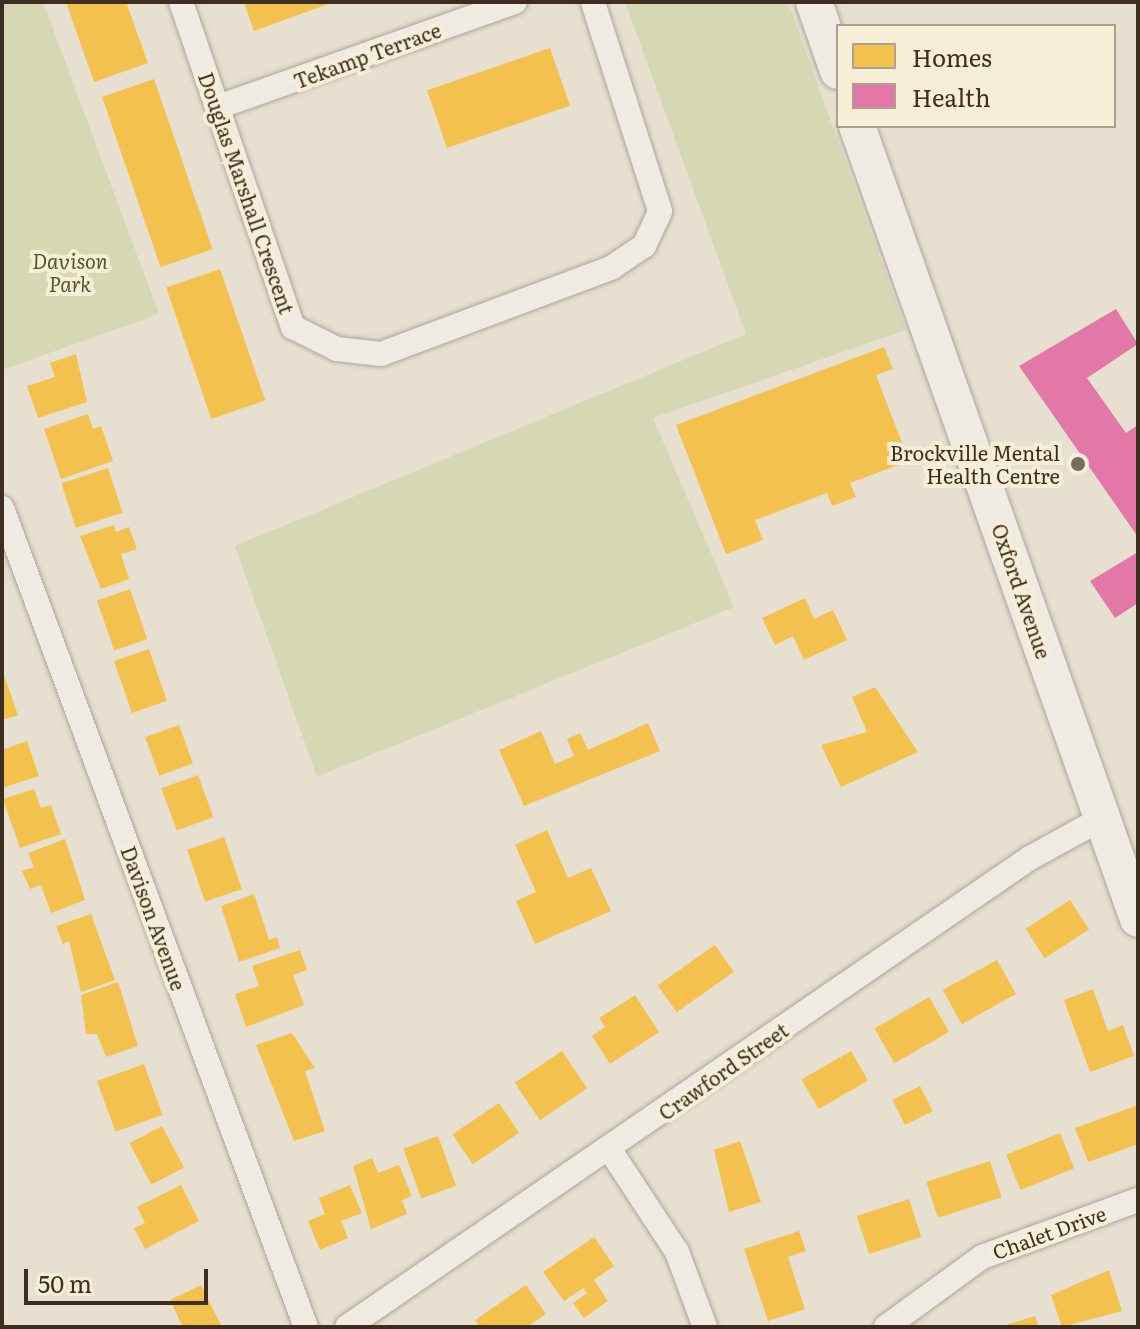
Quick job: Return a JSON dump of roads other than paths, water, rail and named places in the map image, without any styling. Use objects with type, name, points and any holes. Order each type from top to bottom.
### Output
[{"type":"street","name":"Douglas Marshall Crescent","points":[[181,2],[293,327],[337,349],[381,354],[611,268],[644,246],[660,211],[593,2]]},
{"type":"street","name":"Tekamp Terrace","points":[[218,107],[515,2]]},
{"type":"street","points":[[814,2],[836,65]]},
{"type":"street","name":"Oxford Avenue","points":[[858,128],[1138,919]]},
{"type":"street","name":"Davison Avenue","points":[[2,508],[306,1327]]},
{"type":"street","name":"Crawford Street","points":[[347,1327],[610,1150],[1030,858],[1101,819]]},
{"type":"street","points":[[610,1150],[677,1252],[705,1327]]},
{"type":"street","name":"Chalet Drive","points":[[886,1327],[982,1257],[1138,1200]]},
{"type":"place","name":"Brockville Mental Health Centre","points":[[1078,464]]},
{"type":"park label","name":"Davison Park","points":[[70,272]]}]
